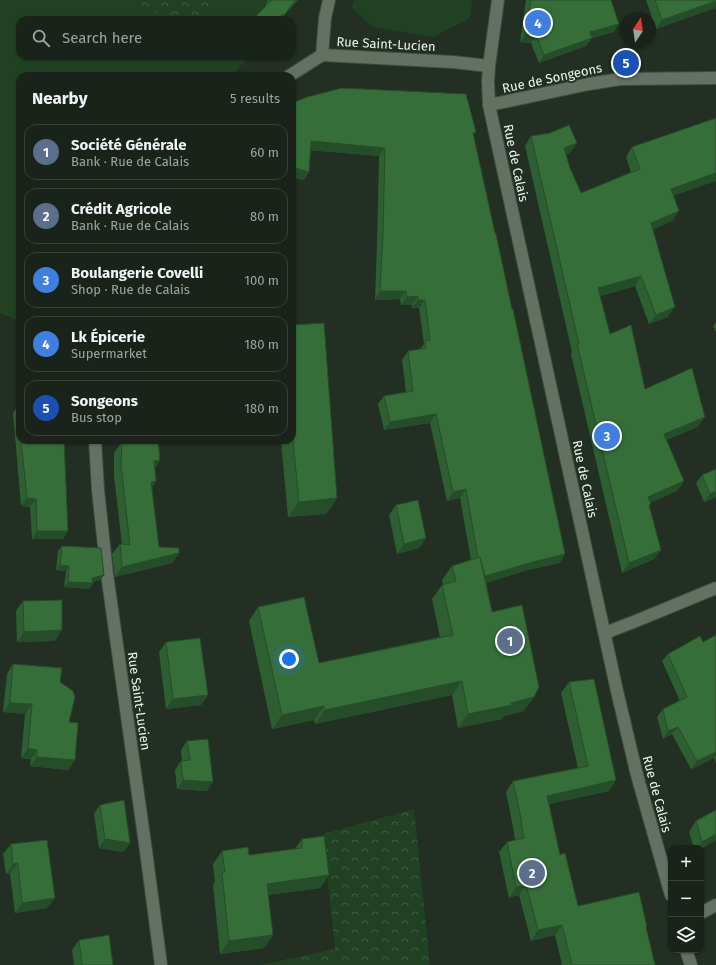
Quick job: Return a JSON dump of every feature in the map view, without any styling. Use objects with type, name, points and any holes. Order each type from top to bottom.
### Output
[{"type":"street","points":[[322,54],[325,18],[329,0]]},
{"type":"street","name":"Rue de Calais","points":[[498,0],[488,66],[489,105],[637,775],[668,884]]},
{"type":"street","name":"Rue Saint-Lucien","points":[[295,72],[322,54],[488,66]]},
{"type":"street","name":"Rue de Songeons","points":[[489,105],[620,79],[716,78]]},
{"type":"street","name":"Rue Saint-Lucien","points":[[96,444],[100,512],[107,574],[146,851],[160,965]]},
{"type":"street","points":[[605,632],[716,588]]},
{"type":"street","points":[[704,911],[716,905]]},
{"type":"street","points":[[687,953],[691,965]]},
{"type":"green space","points":[[0,0],[298,0],[284,16],[16,16],[16,60],[246,60],[235,72],[16,72],[16,319],[0,313]]},
{"type":"green space","points":[[122,0],[215,0],[200,16],[165,16]]},
{"type":"green space","points":[[354,0],[472,0],[470,18],[433,37],[372,27],[352,8]]},
{"type":"green space","points":[[414,809],[430,965],[261,965],[335,949],[323,834]]},
{"type":"building","points":[[271,0],[296,0],[284,15],[256,16]]},
{"type":"building","points":[[531,0],[611,0],[619,24],[590,32],[592,38],[544,55],[536,35],[525,34]]},
{"type":"building","points":[[655,0],[716,0],[716,1],[662,20]]},
{"type":"building","points":[[342,88],[466,94],[476,132],[473,133],[513,309],[565,554],[485,576],[480,557],[478,558],[466,489],[453,492],[436,414],[390,422],[384,396],[413,391],[408,351],[426,348],[425,341],[430,340],[425,300],[418,300],[418,296],[407,297],[406,291],[380,291],[385,148],[311,141],[309,172],[296,168],[296,101]]},
{"type":"building","points":[[716,118],[716,173],[671,189],[679,211],[651,223],[675,307],[656,315],[641,276],[598,288],[610,334],[631,325],[645,389],[692,368],[705,417],[664,434],[684,481],[648,497],[651,504],[649,505],[661,550],[629,563],[577,344],[579,344],[531,136],[550,133],[569,125],[577,143],[564,148],[570,168],[581,193],[640,169],[632,147]]},
{"type":"building","points":[[324,323],[337,498],[299,502],[293,444],[296,444],[296,325]]},
{"type":"building","points":[[21,444],[64,444],[68,531],[37,531],[36,499],[27,498]]},
{"type":"building","points":[[122,444],[158,444],[160,460],[154,461],[156,481],[151,482],[159,547],[179,548],[179,553],[122,567],[120,544],[130,545],[121,465]]},
{"type":"building","points":[[716,469],[716,491],[710,494],[702,475]]},
{"type":"building","points":[[418,500],[426,538],[404,544],[396,505]]},
{"type":"building","points":[[62,546],[101,548],[104,575],[92,578],[93,583],[68,582],[69,566],[60,565]]},
{"type":"building","points":[[480,557],[492,612],[522,605],[539,687],[534,697],[511,703],[512,705],[468,714],[462,681],[325,710],[324,706],[282,715],[258,607],[304,597],[319,663],[453,635],[442,585],[456,581],[452,566]]},
{"type":"building","points":[[62,600],[62,630],[24,632],[23,601]]},
{"type":"building","points":[[716,635],[716,752],[697,761],[678,727],[668,731],[663,709],[687,697],[668,654],[700,636],[703,642]]},
{"type":"building","points":[[200,638],[208,695],[173,699],[166,642]]},
{"type":"building","points":[[13,664],[62,668],[60,682],[73,691],[75,697],[69,722],[78,723],[75,760],[37,757],[37,750],[28,748],[32,704],[10,703]]},
{"type":"building","points":[[594,679],[616,780],[547,796],[560,855],[565,853],[578,906],[639,892],[655,965],[572,965],[562,925],[538,930],[526,885],[516,887],[507,842],[524,838],[513,781],[588,766],[569,682]]},
{"type":"building","points":[[208,739],[213,782],[183,780],[181,761],[190,760],[187,741]]},
{"type":"building","points":[[124,800],[130,843],[105,839],[100,805]]},
{"type":"building","points":[[716,810],[716,834],[702,842],[696,821]]},
{"type":"building","points":[[324,836],[329,875],[267,884],[273,935],[229,941],[222,873],[225,872],[222,851],[248,847],[249,855],[302,848],[302,839]]},
{"type":"building","points":[[47,840],[55,898],[22,903],[18,863],[13,864],[11,844]]},
{"type":"building","points":[[109,935],[113,965],[82,965],[79,940]]},
{"type":"place","name":"Lk Épicerie","points":[[538,23]]},
{"type":"place","name":"Songeons","points":[[626,63]]},
{"type":"place","name":"Boulangerie Covelli","points":[[607,436]]},
{"type":"place","name":"Société Générale","points":[[510,641]]},
{"type":"place","name":"Crédit Agricole","points":[[532,873]]}]
